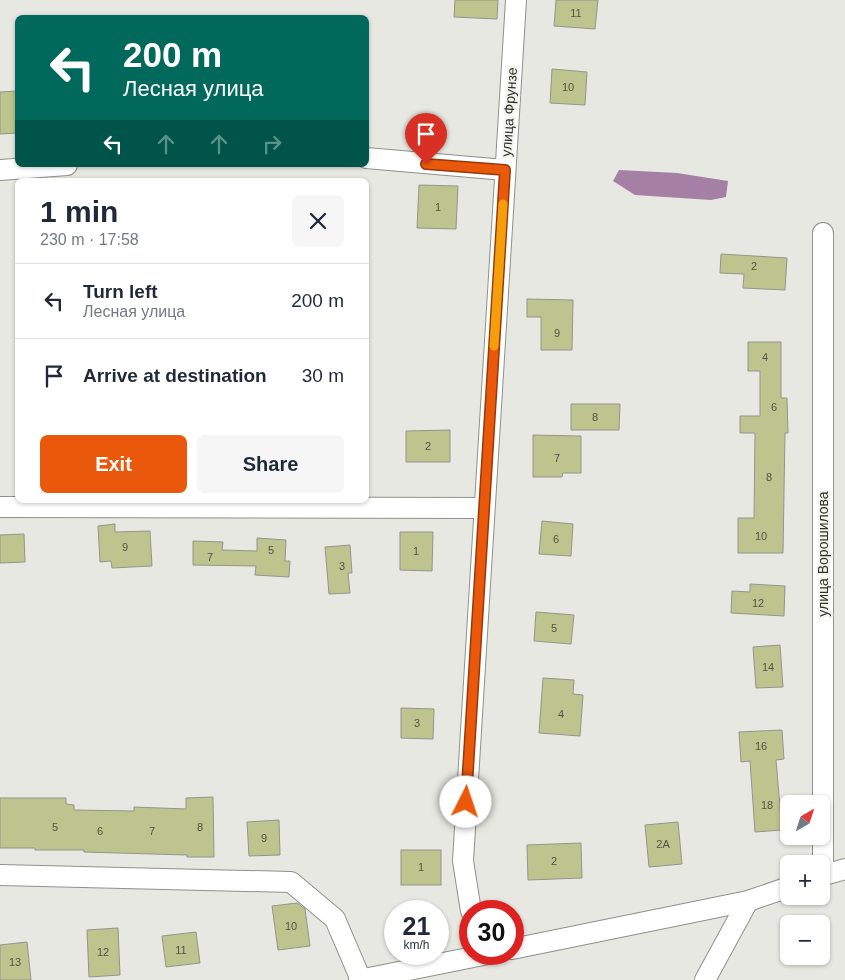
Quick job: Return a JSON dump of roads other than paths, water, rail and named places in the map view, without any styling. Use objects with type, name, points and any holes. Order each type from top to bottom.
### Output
[{"type":"street","name":"улица Фрунзе","points":[[469,900],[463,861],[516,0]]},
{"type":"street","points":[[369,158],[505,170]]},
{"type":"street","points":[[0,170],[40,167]]},
{"type":"street","name":"улица Ворошилова","points":[[822,855],[823,233]]},
{"type":"street","points":[[0,507],[484,508]]},
{"type":"street","points":[[830,874],[845,869]]},
{"type":"street","points":[[0,874],[292,882],[335,919],[360,980],[459,959]]},
{"type":"street","points":[[524,947],[748,901],[780,890]]},
{"type":"street","points":[[705,980],[748,901]]}]
